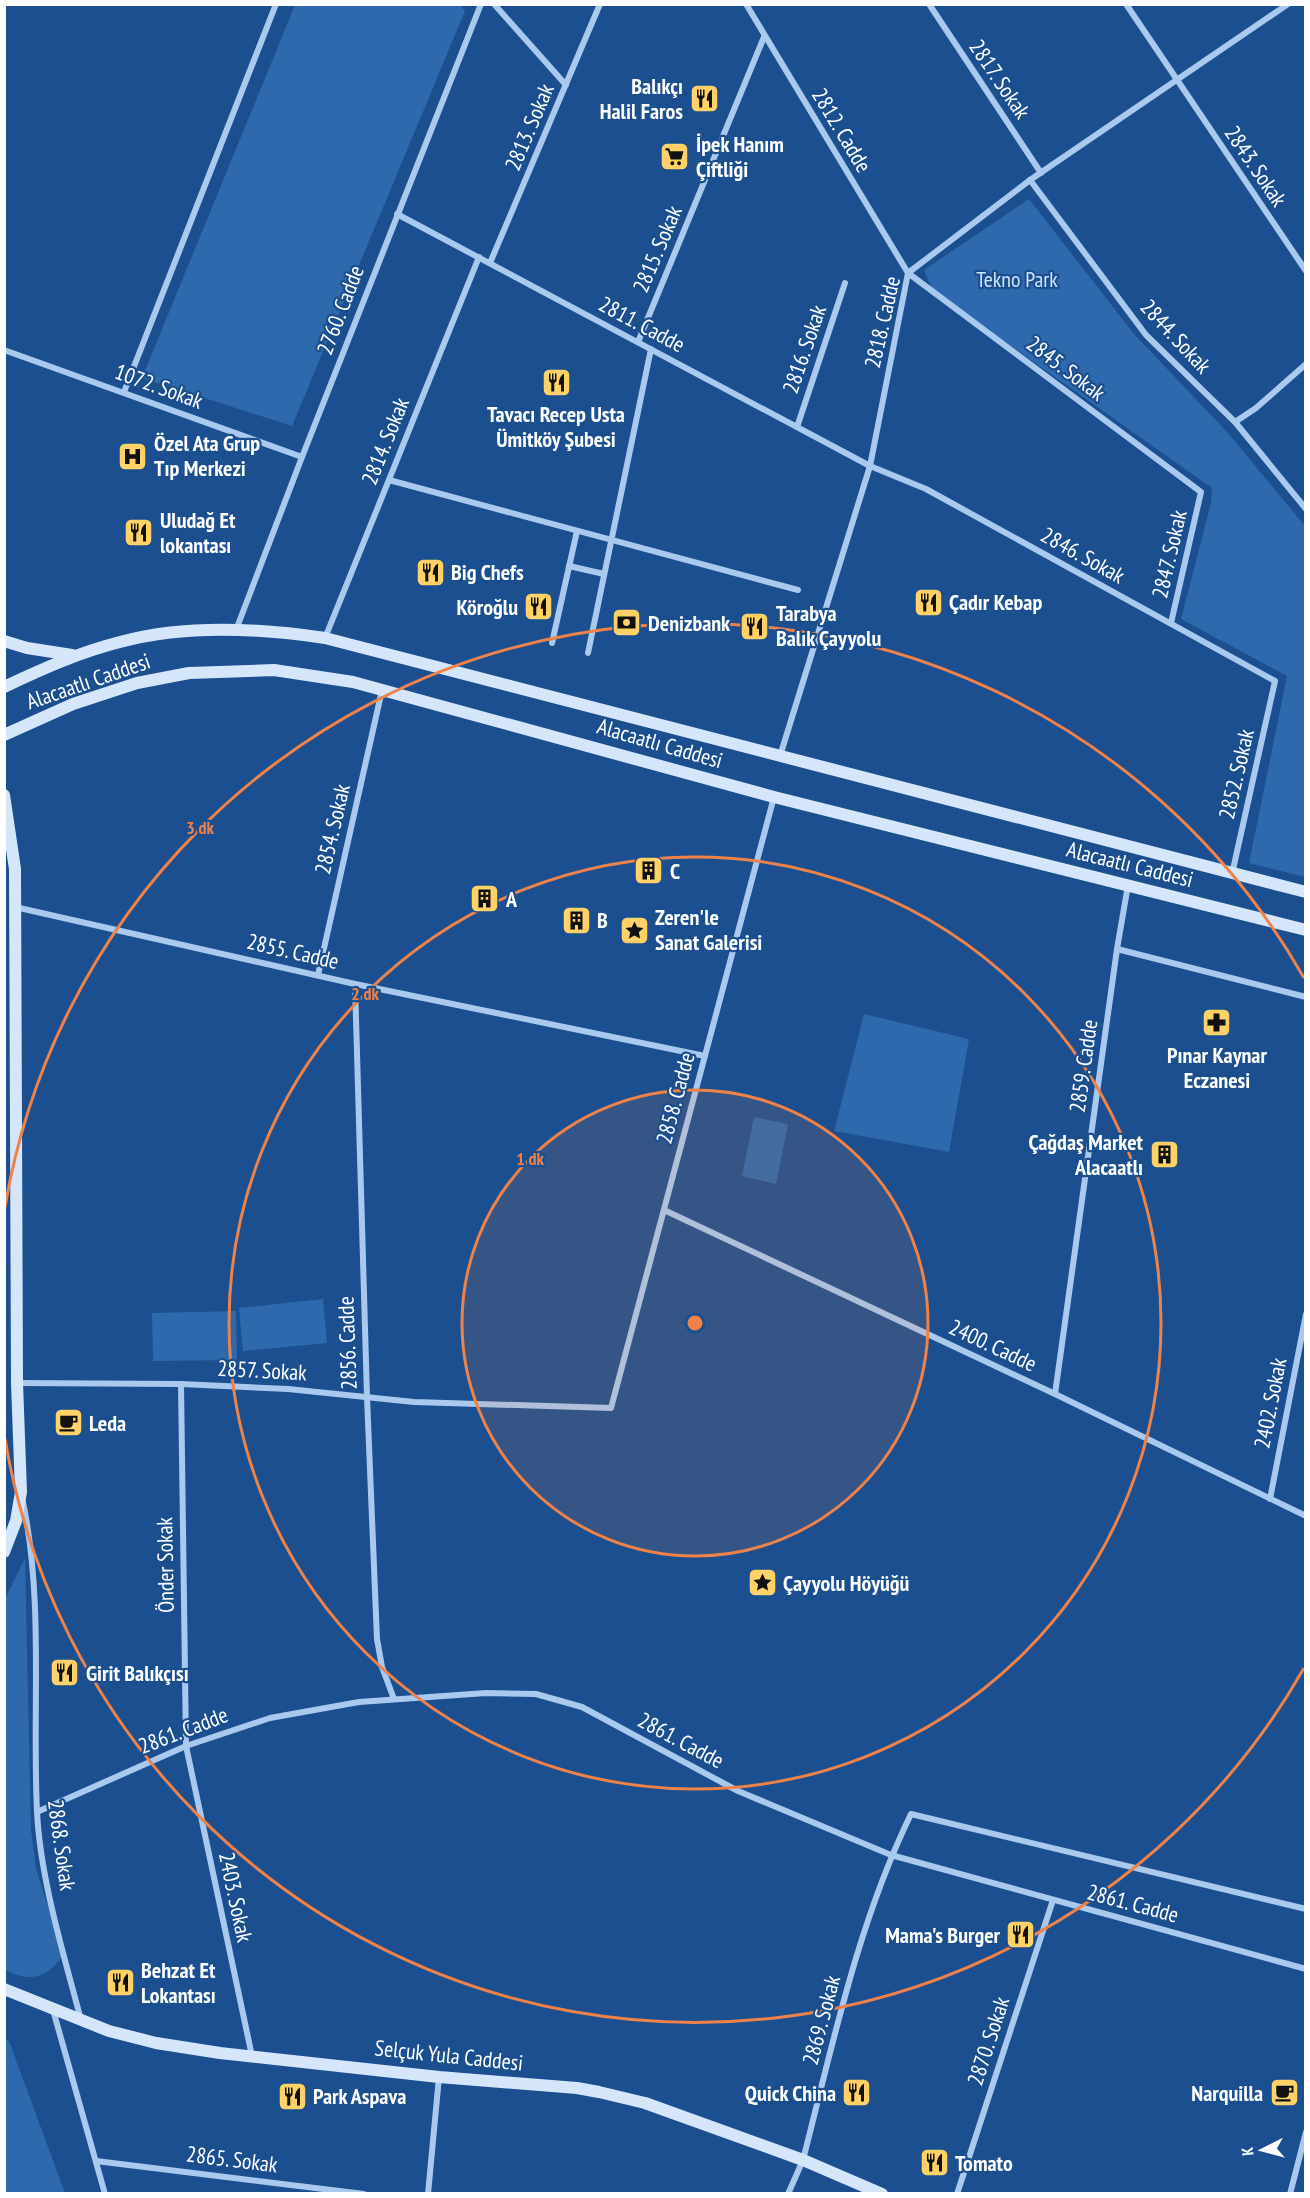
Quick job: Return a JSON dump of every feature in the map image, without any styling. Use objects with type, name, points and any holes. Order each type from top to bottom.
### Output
[{"type":"main road","name":"Alacaatlı Caddesi","points":[[4,687],[76,656],[121,642],[163,634],[200,630],[236,630],[325,638],[1305,892]]},
{"type":"main road","points":[[4,641],[43,651],[76,656]]},
{"type":"main road","name":"Alacaatlı Caddesi","points":[[4,735],[74,704],[129,685],[189,673],[274,670],[353,682],[774,797],[1305,930]]},
{"type":"main road","points":[[4,795],[14,860],[21,1492],[16,1521],[4,1552]]},
{"type":"main road","name":"Selçuk Yula Caddesi","points":[[4,1989],[81,2021],[124,2036],[156,2043],[439,2077],[577,2088],[624,2097],[803,2160],[882,2193]]},
{"type":"street","points":[[124,392],[276,4]]},
{"type":"street","name":"2760. Cadde","points":[[236,630],[481,4]]},
{"type":"street","points":[[494,4],[566,85]]},
{"type":"street","name":"2813. Sokak","points":[[490,263],[600,4]]},
{"type":"street","name":"2812. Cadde","points":[[746,4],[908,273]]},
{"type":"street","name":"2817. Sokak","points":[[929,4],[1041,173]]},
{"type":"street","name":"2843. Sokak","points":[[1126,4],[1305,271]]},
{"type":"street","name":"2818. Cadde","points":[[780,756],[870,466],[908,273],[1030,180],[1288,4]]},
{"type":"street","name":"2815. Sokak","points":[[638,342],[764,37]]},
{"type":"street","name":"2844. Sokak","points":[[1030,180],[1146,335],[1234,422],[1305,509]]},
{"type":"street","name":"2811. Cadde","points":[[398,214],[870,466]]},
{"type":"street","name":"2814. Sokak","points":[[325,638],[479,257]]},
{"type":"street","name":"2845. Sokak","points":[[908,273],[1202,492]]},
{"type":"street","name":"2816. Sokak","points":[[797,427],[845,283]]},
{"type":"street","points":[[588,653],[651,349]]},
{"type":"street","name":"1072. Sokak","points":[[4,350],[302,457]]},
{"type":"street","points":[[1234,422],[1256,408],[1305,364]]},
{"type":"street","name":"2846. Sokak","points":[[870,466],[926,489],[1275,681]]},
{"type":"street","points":[[389,480],[798,590]]},
{"type":"street","name":"2847. Sokak","points":[[1171,623],[1202,492]]},
{"type":"street","points":[[552,643],[577,531]]},
{"type":"street","points":[[569,566],[604,574]]},
{"type":"street","name":"2852. Sokak","points":[[1232,874],[1275,681]]},
{"type":"street","name":"2854. Sokak","points":[[318,975],[382,690]]},
{"type":"street","name":"2858. Cadde","points":[[611,1408],[774,797]]},
{"type":"street","name":"2859. Cadde","points":[[1055,1394],[1117,949],[1128,885]]},
{"type":"street","name":"2855. Cadde","points":[[15,907],[355,984],[705,1056]]},
{"type":"street","points":[[1117,949],[1305,997]]},
{"type":"street","name":"2856. Cadde","points":[[355,984],[367,1397],[377,1639],[382,1667],[394,1699]]},
{"type":"street","name":"2400. Cadde","points":[[664,1210],[1055,1394],[1305,1516]]},
{"type":"street","name":"2402. Sokak","points":[[1270,1499],[1305,1314]]},
{"type":"street","name":"2857. Sokak","points":[[18,1383],[181,1384],[288,1389],[440,1403],[611,1408]]},
{"type":"street","name":"Önder Sokak","points":[[181,1384],[186,1746]]},
{"type":"street","name":"2868. Sokak","points":[[21,1492],[29,1541],[33,1591],[37,1812],[47,1883],[81,2021]]},
{"type":"street","name":"2861. Cadde","points":[[37,1812],[186,1746],[270,1718],[359,1702],[486,1693],[536,1694],[582,1707],[738,1791],[891,1856],[1305,1969]]},
{"type":"street","name":"2403. Sokak","points":[[186,1746],[252,2056]]},
{"type":"street","name":"2861. Cadde","points":[[911,1814],[1305,1910]]},
{"type":"street","name":"2869. Sokak","points":[[788,2193],[803,2160],[853,1969],[891,1856],[911,1814]]},
{"type":"street","name":"2870. Sokak","points":[[957,2193],[1053,1900]]},
{"type":"street","points":[[52,2009],[105,2193]]},
{"type":"street","points":[[428,2193],[439,2077]]},
{"type":"street","points":[[1290,2193],[1305,2132]]},
{"type":"street","name":"2865. Sokak","points":[[96,2161],[364,2193]]},
{"type":"green space","points":[[460,4],[465,11],[292,426],[142,378],[295,5]]},
{"type":"green space","name":"Tekno Park","points":[[1029,199],[1134,334],[1228,433],[1305,526],[1305,877],[1249,863],[1287,676],[1181,619],[1211,503],[1212,488],[933,291],[924,270]]},
{"type":"green space","points":[[864,1014],[969,1039],[949,1152],[834,1131]]},
{"type":"green space","points":[[754,1117],[788,1124],[776,1184],[742,1176]]},
{"type":"green space","points":[[323,1299],[327,1343],[243,1351],[239,1308]]},
{"type":"green space","points":[[236,1311],[237,1360],[153,1361],[152,1313]]},
{"type":"green space","points":[[25,1558],[31,1830],[36,1869],[62,1957],[43,1974],[30,1977],[5,1970],[4,1601]]},
{"type":"green space","points":[[4,2040],[9,2041],[65,2193],[5,2193]]},
{"type":"place","name":"Balıkçı Halil Faros","points":[[704,99]]},
{"type":"place","name":"İpek Hanım Çiftliği","points":[[675,157]]},
{"type":"place","name":"Tavacı Recep Usta Ümitköy Şubesi","points":[[556,382]]},
{"type":"place","name":"Özel Ata Grup Tıp Merkezi","points":[[133,456]]},
{"type":"place","name":"Uludağ Et lokantası","points":[[139,533]]},
{"type":"place","name":"Big Chefs","points":[[430,572]]},
{"type":"place","name":"Çadır Kebap","points":[[928,602]]},
{"type":"place","name":"Köroğlu","points":[[539,607]]},
{"type":"place","name":"Denizbank","points":[[627,623]]},
{"type":"place","name":"Tarabya Balık Çayyolu","points":[[755,626]]},
{"type":"place","name":"C","points":[[649,871]]},
{"type":"place","name":"A","points":[[485,899]]},
{"type":"place","name":"B","points":[[576,920]]},
{"type":"place","name":"Zeren'le Sanat Galerisi","points":[[634,930]]},
{"type":"place","name":"Pınar Kaynar Eczanesi","points":[[1217,1023]]},
{"type":"place","name":"Çağdaş Market Alacaatlı","points":[[1164,1155]]},
{"type":"place","name":"Leda","points":[[68,1423]]},
{"type":"place","name":"Çayyolu Höyüğü","points":[[762,1583]]},
{"type":"place","name":"Girit Balıkçısı","points":[[65,1673]]},
{"type":"place","name":"Mama's Burger","points":[[1021,1935]]},
{"type":"place","name":"Behzat Et Lokantası","points":[[120,1983]]},
{"type":"place","name":"Quick China","points":[[857,2093]]},
{"type":"place","name":"Narquilla","points":[[1284,2093]]},
{"type":"place","name":"Park Aspava","points":[[292,2096]]},
{"type":"place","name":"Tomato","points":[[934,2163]]}]
